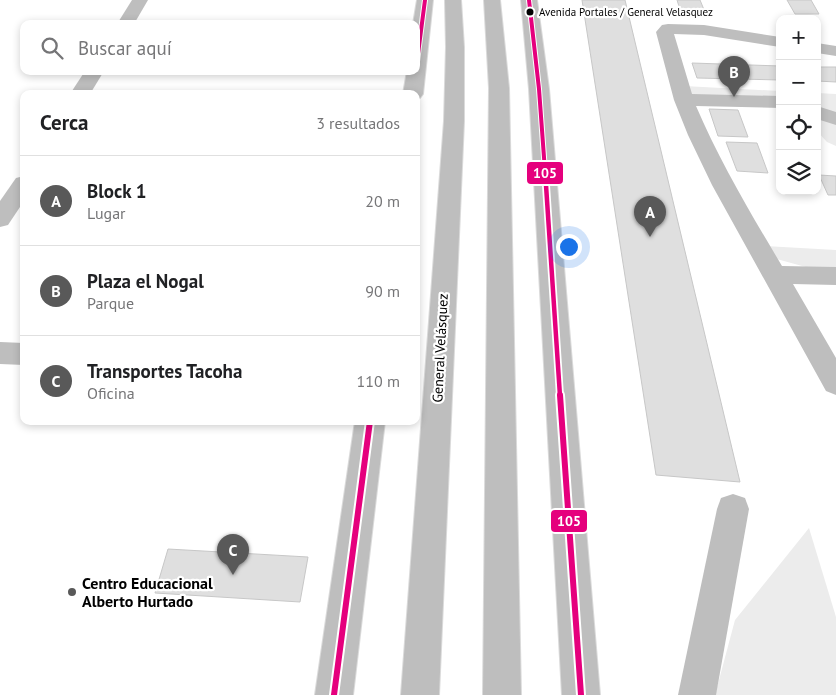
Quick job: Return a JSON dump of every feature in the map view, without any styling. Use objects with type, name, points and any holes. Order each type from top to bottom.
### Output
[{"type":"main road","points":[[128,20],[140,0]]},
{"type":"main road","points":[[420,43],[425,0]]},
{"type":"main road","name":"General Velásquez","points":[[420,695],[454,121],[455,47],[453,0]]},
{"type":"main road","points":[[492,0],[499,88],[502,695]]},
{"type":"main road","points":[[529,0],[540,99],[581,695]]},
{"type":"main road","points":[[776,41],[704,30],[668,29],[665,32],[684,100],[698,135],[836,383]]},
{"type":"main road","points":[[821,49],[836,51]]},
{"type":"main road","points":[[83,90],[92,75]]},
{"type":"main road","points":[[414,90],[416,75]]},
{"type":"main road","points":[[684,100],[776,102]]},
{"type":"main road","points":[[821,103],[836,103]]},
{"type":"main road","points":[[821,113],[836,118]]},
{"type":"main road","points":[[8,209],[20,190]]},
{"type":"main road","points":[[774,274],[836,276]]},
{"type":"main road","points":[[0,353],[20,354]]},
{"type":"main road","points":[[334,695],[369,425]]},
{"type":"main road","points":[[697,695],[733,509]]},
{"type":"shaded area","points":[[684,86],[776,91],[776,104],[772,103],[692,106]]},
{"type":"shaded area","points":[[821,93],[836,94],[836,146],[827,142],[821,135]]},
{"type":"shaded area","points":[[765,246],[836,250],[836,270],[813,269],[773,258]]},
{"type":"shaded area","points":[[809,528],[836,617],[836,695],[715,695],[735,620]]},
{"type":"building","points":[[582,0],[625,0],[740,482],[656,475]]},
{"type":"building","points":[[677,0],[700,0],[707,17],[682,16]]},
{"type":"building","points":[[787,0],[811,0],[819,14],[795,14]]},
{"type":"building","points":[[692,63],[776,66],[776,80],[697,78]]},
{"type":"building","points":[[821,67],[836,67],[836,82],[821,81]]},
{"type":"building","points":[[709,109],[738,110],[748,137],[718,136]]},
{"type":"building","points":[[726,142],[757,143],[768,173],[737,171]]},
{"type":"building","points":[[821,175],[836,176],[836,195],[828,195]]},
{"type":"building","points":[[168,549],[308,557],[300,602],[155,593]]},
{"type":"transit line","name":"105","points":[[420,38],[425,0]]},
{"type":"transit line","name":"105","points":[[529,0],[539,89],[581,695]]},
{"type":"transit line","name":"105","points":[[334,695],[369,425]]},
{"type":"place","name":"Avenida Portales / General Velasquez","points":[[530,12]]},
{"type":"place","name":"Plaza el Nogal","points":[[734,97]]},
{"type":"place","name":"Block 1","points":[[650,237]]},
{"type":"place","name":"Transportes Tacoha","points":[[233,575]]},
{"type":"place","name":"Centro Educacional Alberto Hurtado","points":[[72,592]]}]
